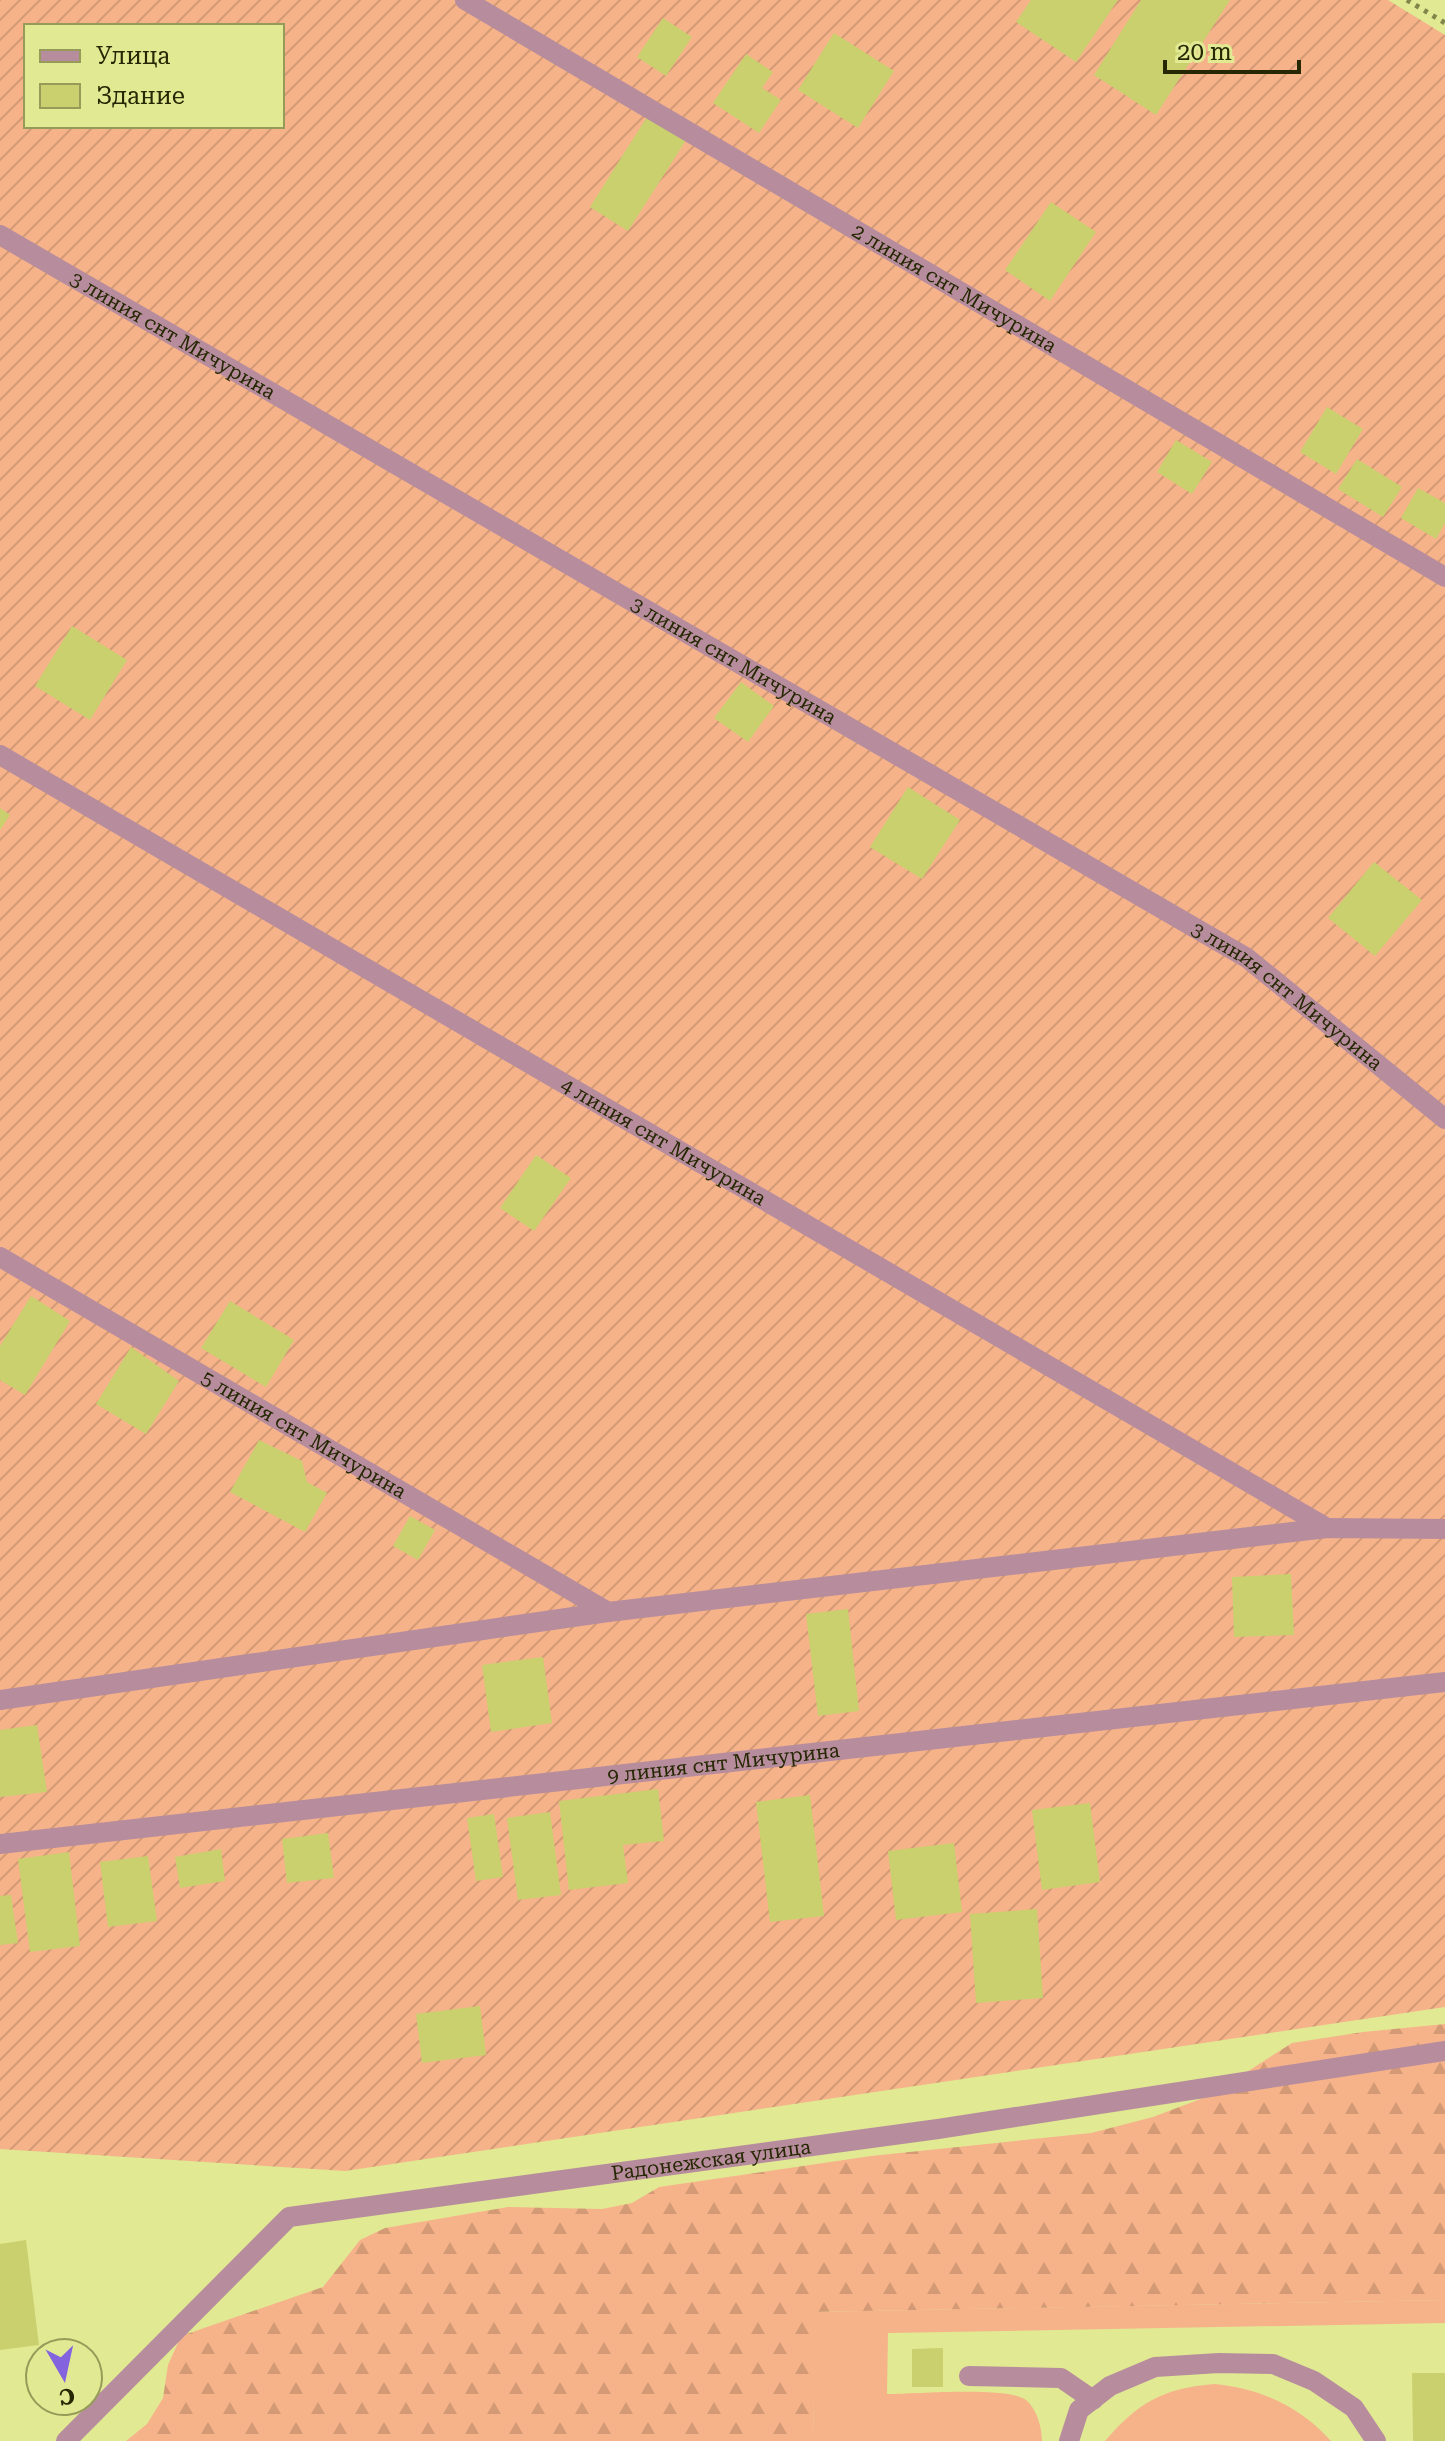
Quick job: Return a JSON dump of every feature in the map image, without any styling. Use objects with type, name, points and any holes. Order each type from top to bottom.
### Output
[{"type":"street","name":"2 линия снт Мичурина","points":[[465,0],[1445,577]]},
{"type":"street","name":"3 линия снт Мичурина","points":[[0,235],[1247,958],[1445,1119]]},
{"type":"street","name":"4 линия снт Мичурина","points":[[0,755],[1327,1528]]},
{"type":"street","name":"5 линия снт Мичурина","points":[[0,1257],[608,1612]]},
{"type":"street","points":[[0,1700],[608,1612],[1327,1528],[1445,1529]]},
{"type":"street","name":"9 линия снт Мичурина","points":[[0,1844],[1445,1682]]},
{"type":"street","name":"Радонежская улица","points":[[66,2441],[289,2217],[938,2129],[1445,2051]]},
{"type":"street","points":[[1069,2441],[1079,2410],[1110,2386],[1155,2367],[1219,2363],[1273,2364],[1314,2381],[1354,2408],[1376,2441]]},
{"type":"street","points":[[969,2376],[1061,2378],[1093,2400]]},
{"type":"path","points":[[1407,0],[1445,23]]},
{"type":"green space","points":[[0,0],[1388,0],[1445,35],[1445,2007],[345,2171],[0,2149]]},
{"type":"green space","points":[[1445,2024],[1445,2300],[812,2312],[814,2441],[126,2441],[147,2424],[163,2398],[168,2365],[181,2336],[323,2287],[360,2240],[385,2228],[508,2207],[602,2209],[632,2203],[659,2187],[871,2156],[1091,2133],[1153,2117],[1211,2095],[1292,2043]]},
{"type":"green space","points":[[1445,2300],[1445,2323],[888,2333],[887,2394],[982,2392],[1016,2396],[1026,2400],[1033,2408],[1042,2441],[814,2441],[811,2312]]},
{"type":"green space","points":[[1214,2384],[1247,2390],[1278,2401],[1306,2418],[1331,2441],[1105,2441],[1128,2417],[1153,2400],[1180,2389]]},
{"type":"building","points":[[1031,0],[1118,0],[1076,62],[1016,22]]},
{"type":"building","points":[[1141,0],[1230,0],[1156,115],[1094,75]]},
{"type":"building","points":[[663,18],[692,37],[666,76],[637,57]]},
{"type":"building","points":[[834,33],[894,71],[858,128],[798,90]]},
{"type":"building","points":[[746,54],[773,72],[762,88],[781,100],[759,133],[713,103]]},
{"type":"building","points":[[652,109],[690,134],[628,231],[590,207]]},
{"type":"building","points":[[1051,202],[1096,232],[1050,301],[1005,270]]},
{"type":"building","points":[[1327,407],[1363,429],[1336,474],[1300,452]]},
{"type":"building","points":[[1176,440],[1212,462],[1192,494],[1157,472]]},
{"type":"building","points":[[1357,459],[1402,487],[1383,517],[1338,489]]},
{"type":"building","points":[[1418,488],[1445,503],[1445,523],[1436,539],[1401,518]]},
{"type":"building","points":[[72,626],[127,660],[90,720],[35,686]]},
{"type":"building","points":[[741,682],[774,706],[748,742],[714,718]]},
{"type":"building","points":[[908,787],[960,820],[922,879],[870,847]]},
{"type":"building","points":[[0,808],[10,815],[0,830]]},
{"type":"building","points":[[1374,862],[1422,900],[1375,956],[1328,918]]},
{"type":"building","points":[[536,1155],[571,1178],[534,1231],[500,1208]]},
{"type":"building","points":[[31,1296],[70,1321],[25,1395],[0,1380],[0,1346]]},
{"type":"building","points":[[230,1301],[294,1340],[266,1387],[201,1348]]},
{"type":"building","points":[[131,1347],[179,1381],[146,1434],[96,1404]]},
{"type":"building","points":[[259,1440],[302,1461],[307,1482],[327,1493],[305,1532],[230,1492]]},
{"type":"building","points":[[410,1516],[435,1530],[418,1560],[393,1546]]},
{"type":"building","points":[[1291,1574],[1294,1635],[1234,1637],[1232,1577]]},
{"type":"building","points":[[848,1609],[859,1711],[818,1716],[806,1614]]},
{"type":"building","points":[[543,1657],[552,1723],[491,1732],[482,1665]]},
{"type":"building","points":[[37,1725],[47,1792],[0,1797],[0,1730]]},
{"type":"building","points":[[658,1789],[664,1841],[623,1845],[628,1883],[569,1890],[559,1801]]},
{"type":"building","points":[[810,1795],[824,1916],[770,1922],[756,1802]]},
{"type":"building","points":[[1090,1803],[1100,1882],[1042,1890],[1032,1810]]},
{"type":"building","points":[[550,1812],[561,1895],[518,1900],[507,1818]]},
{"type":"building","points":[[494,1814],[503,1877],[476,1881],[467,1818]]},
{"type":"building","points":[[328,1833],[334,1878],[287,1883],[282,1839]]},
{"type":"building","points":[[954,1843],[962,1912],[896,1920],[888,1851]]},
{"type":"building","points":[[221,1849],[225,1881],[180,1888],[175,1857]]},
{"type":"building","points":[[69,1852],[80,1946],[30,1952],[18,1859]]},
{"type":"building","points":[[148,1856],[157,1921],[108,1927],[100,1862]]},
{"type":"building","points":[[11,1895],[18,1943],[0,1945],[0,1896]]},
{"type":"building","points":[[1037,1909],[1043,1998],[976,2003],[970,1914]]},
{"type":"building","points":[[480,2006],[486,2055],[422,2063],[416,2014]]},
{"type":"building","points":[[26,2240],[38,2337],[24,2337],[24,2347],[0,2350],[0,2244]]},
{"type":"building","points":[[943,2348],[943,2387],[912,2387],[912,2349]]},
{"type":"building","points":[[1412,2373],[1445,2373],[1445,2441],[1413,2441]]}]
